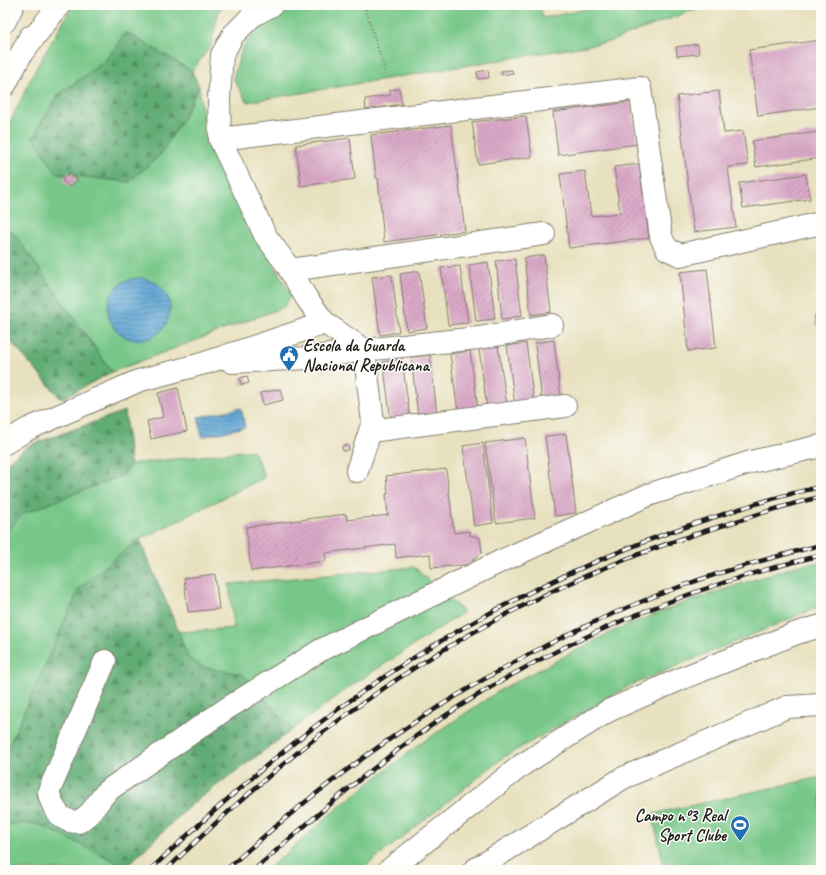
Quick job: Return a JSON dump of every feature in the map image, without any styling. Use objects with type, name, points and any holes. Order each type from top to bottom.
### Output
[{"type":"main road","points":[[5,21],[13,5]]},
{"type":"main road","points":[[5,85],[47,5]]},
{"type":"main road","points":[[21,54],[59,5]]},
{"type":"main road","points":[[272,5],[252,16],[237,30],[222,55],[219,98],[220,139],[266,235],[290,270],[307,299],[325,323],[364,350],[373,422],[357,471]]},
{"type":"main road","points":[[220,139],[640,88],[664,254],[680,254],[821,223]]},
{"type":"main road","points":[[290,270],[544,234]]},
{"type":"main road","points":[[5,443],[34,418],[138,381],[205,363],[325,323]]},
{"type":"main road","points":[[205,363],[309,358],[364,350],[479,338],[552,325]]},
{"type":"main road","points":[[370,431],[565,406]]},
{"type":"main road","points":[[104,661],[49,791],[49,799],[62,818],[70,821],[79,822],[90,813],[107,791],[226,709],[328,647],[499,562],[648,495],[751,462],[821,446]]},
{"type":"main road","points":[[388,870],[522,765],[608,711],[685,677],[797,633],[821,626]]},
{"type":"main road","points":[[474,870],[623,778],[786,708],[821,705]]},
{"type":"path","points":[[364,5],[386,74]]},
{"type":"green space","points":[[73,5],[224,5],[219,10],[211,46],[192,71],[126,32],[105,61],[58,95],[160,155],[182,120],[199,86],[206,142],[291,295],[284,307],[112,372],[13,232],[5,229],[5,133],[34,72]]},
{"type":"green space","points":[[292,5],[540,5],[543,18],[606,5],[706,5],[609,42],[247,102],[233,78],[243,47],[265,20]]},
{"type":"green space","points":[[126,32],[192,71],[199,86],[182,120],[160,155],[129,182],[57,174],[33,137],[58,95],[105,61]]},
{"type":"green space","points":[[5,229],[13,232],[112,372],[61,399],[5,335]]},
{"type":"green space","points":[[125,411],[130,464],[253,450],[265,477],[139,540],[179,632],[234,628],[229,584],[414,567],[464,612],[351,686],[193,803],[122,870],[5,870],[5,464],[28,446]]},
{"type":"green space","points":[[125,411],[130,464],[124,475],[25,513],[5,532],[5,464],[28,446]]},
{"type":"green space","points":[[139,539],[179,632],[188,658],[203,667],[243,674],[292,730],[190,805],[126,867],[38,824],[5,824],[5,754],[80,587]]},
{"type":"green space","points":[[821,562],[821,606],[629,686],[504,757],[361,870],[267,870],[340,806],[417,746],[500,690],[613,631],[689,601],[796,566]]},
{"type":"green space","name":"Campo nº3 Real Sport Clube","points":[[821,777],[821,870],[665,870],[652,814]]},
{"type":"water","points":[[139,278],[151,280],[161,287],[168,297],[170,309],[168,321],[161,331],[151,338],[139,340],[127,338],[117,331],[110,321],[108,309],[110,297],[117,287],[127,280]]},
{"type":"water","points":[[241,408],[245,427],[202,437],[198,417]]},
{"type":"building","points":[[821,40],[821,107],[758,116],[749,50]]},
{"type":"building","points":[[698,44],[699,54],[677,56],[676,47]]},
{"type":"building","points":[[488,70],[489,78],[478,79],[477,72]]},
{"type":"building","points":[[512,70],[513,73],[502,75],[501,71]]},
{"type":"building","points":[[399,89],[402,104],[372,109],[372,111],[366,112],[365,99],[390,95],[390,90]]},
{"type":"building","points":[[719,91],[724,133],[743,131],[748,165],[728,167],[736,227],[694,232],[677,96]]},
{"type":"building","points":[[631,102],[637,144],[558,155],[553,112]]},
{"type":"building","points":[[526,116],[532,157],[478,164],[472,122]]},
{"type":"building","points":[[451,125],[465,231],[384,242],[378,178],[376,178],[371,135]]},
{"type":"building","points":[[818,132],[821,158],[756,167],[752,141]]},
{"type":"building","points":[[350,138],[355,179],[301,186],[296,145]]},
{"type":"building","points":[[639,164],[649,238],[569,248],[560,174],[585,171],[591,216],[620,213],[614,167]]},
{"type":"building","points":[[70,172],[78,180],[69,187],[62,180]]},
{"type":"building","points":[[806,174],[810,199],[743,208],[739,183]]},
{"type":"building","points":[[544,255],[551,312],[531,315],[524,258]]},
{"type":"building","points":[[515,259],[522,316],[502,319],[496,261]]},
{"type":"building","points":[[488,262],[495,319],[476,321],[469,265]]},
{"type":"building","points":[[460,266],[468,323],[448,325],[441,268]]},
{"type":"building","points":[[707,269],[716,348],[688,351],[680,272]]},
{"type":"building","points":[[419,271],[427,328],[407,331],[400,274]]},
{"type":"building","points":[[392,275],[399,332],[380,335],[372,277]]},
{"type":"building","points":[[821,315],[821,326],[816,326],[815,316]]},
{"type":"building","points":[[554,340],[561,399],[542,401],[535,343]]},
{"type":"building","points":[[526,343],[534,402],[515,405],[507,346]]},
{"type":"building","points":[[498,346],[507,405],[487,408],[479,349]]},
{"type":"building","points":[[470,351],[478,409],[458,412],[450,354]]},
{"type":"building","points":[[430,355],[437,414],[418,416],[411,357]]},
{"type":"building","points":[[402,359],[410,418],[391,420],[383,362]]},
{"type":"building","points":[[247,376],[249,383],[241,385],[240,378]]},
{"type":"building","points":[[178,388],[187,431],[151,439],[147,421],[163,417],[158,393]]},
{"type":"building","points":[[280,389],[283,400],[263,405],[260,393]]},
{"type":"building","points":[[566,434],[576,513],[555,516],[545,436]]},
{"type":"building","points":[[525,438],[535,518],[496,523],[485,443]]},
{"type":"building","points":[[483,443],[493,523],[474,526],[463,446]]},
{"type":"building","points":[[348,445],[349,450],[343,451],[342,446]]},
{"type":"building","points":[[446,469],[454,533],[470,531],[470,535],[480,538],[482,553],[473,559],[474,564],[431,568],[430,554],[396,558],[395,544],[325,553],[326,561],[251,571],[246,527],[346,514],[347,520],[388,515],[386,476]]},
{"type":"building","points":[[215,574],[219,609],[188,612],[184,578]]},
{"type":"railway","points":[[150,870],[230,797],[313,728],[402,665],[449,636],[496,610],[594,562],[696,523],[758,503],[821,487]]},
{"type":"railway","points":[[166,870],[256,787],[328,728],[395,680],[484,627],[576,580],[624,560],[721,526],[821,497]]},
{"type":"railway","points":[[226,870],[276,826],[328,784],[383,744],[496,672],[556,640],[617,612],[679,587],[750,564],[821,545]]},
{"type":"railway","points":[[254,870],[354,784],[406,744],[433,724],[502,680],[590,635],[634,616],[727,582],[774,567],[821,555]]},
{"type":"place","name":"Escola da Guarda Nacional Republicana","points":[[289,372]]},
{"type":"place","name":"Campo nº3 Real Sport Clube","points":[[740,842]]}]
